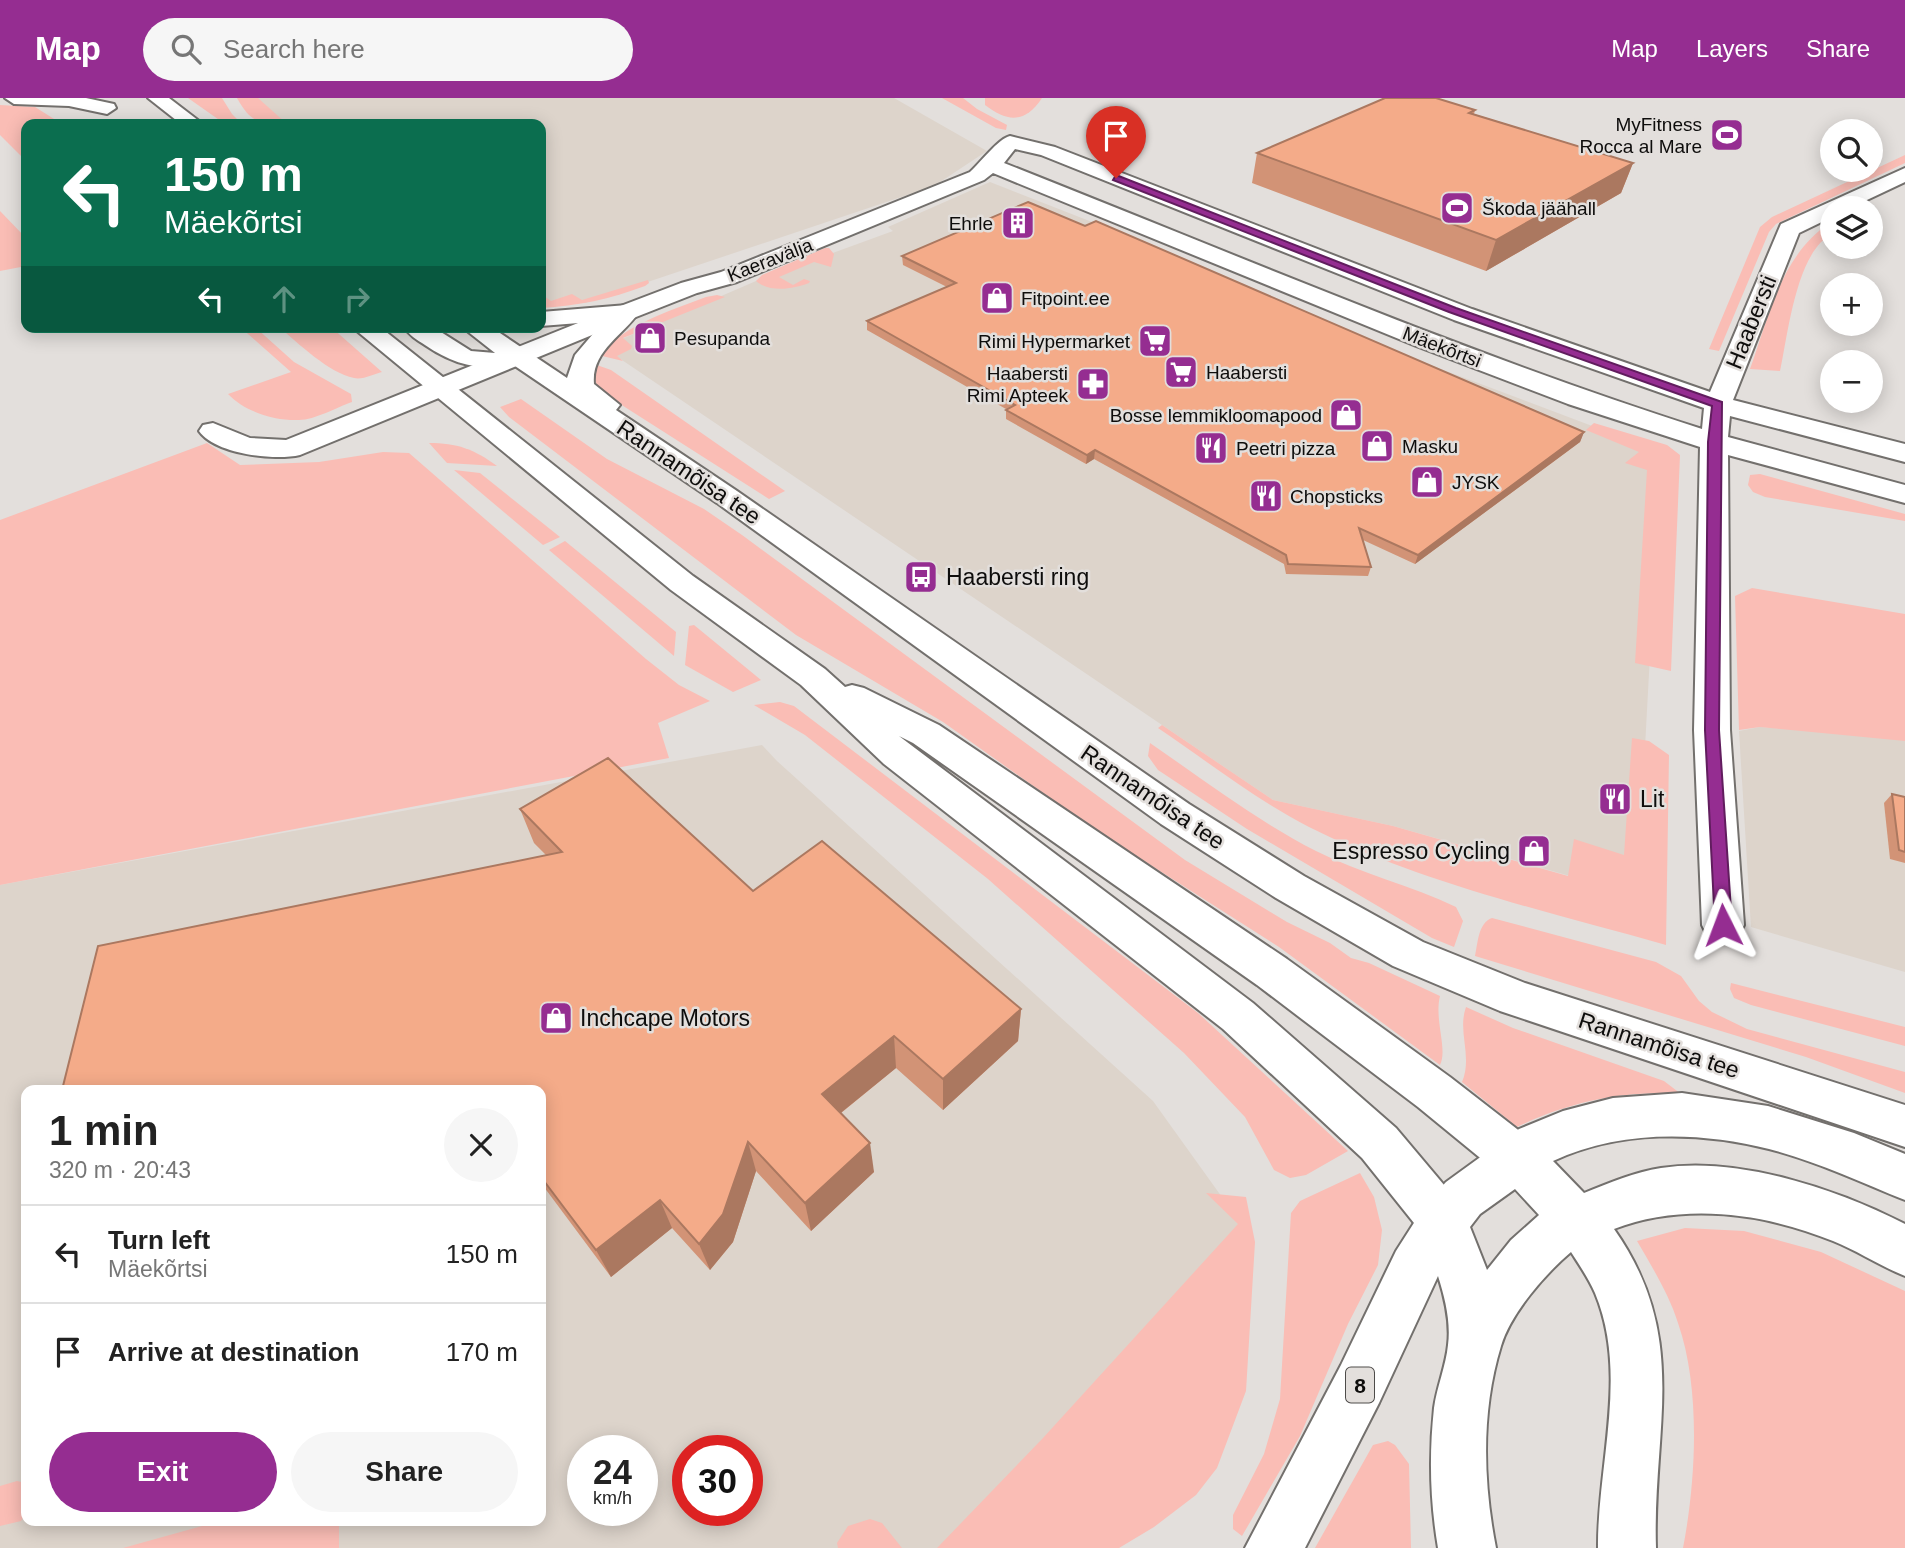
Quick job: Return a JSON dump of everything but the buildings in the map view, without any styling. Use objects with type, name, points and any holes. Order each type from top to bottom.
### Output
[{"type":"main road","points":[[15,98],[101,103],[120,119]]},
{"type":"main road","points":[[168,102],[187,119]]},
{"type":"main road","name":"Kaeravälja","points":[[213,431],[232,443],[256,450],[290,449],[627,312],[689,288],[729,277],[977,176],[991,165],[1010,142]]},
{"type":"main road","name":"Mäekõrtsi","points":[[1010,142],[1048,151],[1453,310],[1718,404],[1905,453]]},
{"type":"main road","name":"Mäekõrtsi","points":[[991,165],[1425,341],[1577,398],[1714,442],[1905,494]]},
{"type":"main road","name":"Haabersti","points":[[1858,196],[1905,174]]},
{"type":"main road","name":"Haabersti","points":[[1723,925],[1712,730],[1714,442],[1718,404],[1789,229],[1820,214]]},
{"type":"main road","points":[[546,319],[627,312]]},
{"type":"main road","points":[[615,422],[610,408],[582,387],[580,372],[586,358],[627,312]]},
{"type":"main road","points":[[372,333],[682,583],[813,677],[897,755],[1238,1016],[1379,1143],[1443,1221],[1465,1274],[1475,1341]]},
{"type":"main road","points":[[425,333],[464,359],[489,363],[517,358]]},
{"type":"main road","name":"Rannamõisa tee","points":[[482,333],[727,497],[1175,814],[1290,887],[1408,954],[1516,998],[1905,1126]]},
{"type":"main road","points":[[813,677],[926,734],[1272,972],[1434,1091],[1518,1159],[1577,1219],[1605,1256],[1632,1326],[1637,1388],[1625,1517],[1627,1548]]},
{"type":"main road","points":[[1443,1221],[1463,1198],[1536,1145],[1563,1133],[1613,1119],[1682,1114],[1768,1127],[1854,1155],[1905,1177]]},
{"type":"main road","points":[[1467,1548],[1460,1514],[1459,1434],[1464,1383],[1475,1341],[1504,1286],[1551,1237],[1577,1219],[1642,1196],[1675,1190],[1736,1194],[1803,1205],[1880,1237],[1905,1251]]},
{"type":"main road","name":"8","points":[[1274,1548],[1360,1384],[1414,1269],[1443,1221]]},
{"type":"shaded area","points":[[188,98],[222,98],[237,119],[218,119]]},
{"type":"shaded area","points":[[237,98],[258,98],[281,119],[255,119],[247,113]]},
{"type":"shaded area","points":[[249,98],[894,98],[987,151],[934,186],[585,303],[546,302],[546,119],[269,119]]},
{"type":"shaded area","points":[[942,98],[963,98],[1007,125],[1006,130],[996,128]]},
{"type":"shaded area","points":[[985,98],[1042,98],[1029,112],[1015,118],[993,111],[985,105]]},
{"type":"shaded area","points":[[0,105],[35,107],[54,119],[21,119],[21,156],[0,135]]},
{"type":"shaded area","points":[[1905,155],[1905,163],[1883,173],[1883,165]]},
{"type":"shaded area","points":[[990,182],[1092,222],[1393,351],[1661,452],[1637,895],[1393,826],[1273,800],[616,356],[622,339],[756,281],[893,231],[888,227]]},
{"type":"shaded area","points":[[1847,182],[1865,182],[1835,196],[1820,196],[1820,203],[1776,224],[1769,232],[1719,351],[1709,349],[1760,227],[1772,217]]},
{"type":"shaded area","points":[[0,211],[21,233],[21,267],[0,271]]},
{"type":"shaded area","points":[[1820,231],[1820,244],[1802,276],[1790,317],[1780,371],[1750,369],[1779,287],[1800,251]]},
{"type":"shaded area","points":[[829,248],[834,254],[831,267],[814,262],[779,277],[793,285],[804,279],[810,281],[809,283],[775,288],[756,281],[762,275]]},
{"type":"shaded area","points":[[648,280],[649,283],[581,304],[546,308],[546,298],[551,301],[572,294],[582,300]]},
{"type":"shaded area","points":[[717,295],[725,297],[623,338],[632,346],[617,356],[623,361],[598,355],[609,344],[648,320]]},
{"type":"shaded area","points":[[247,333],[262,333],[294,362],[351,394],[352,402],[319,416],[299,420],[280,419],[243,406],[228,394],[291,372]]},
{"type":"shaded area","points":[[286,333],[338,333],[382,372],[354,378],[334,370]]},
{"type":"shaded area","points":[[594,364],[611,370],[785,491],[769,499],[617,402],[598,387],[594,377]]},
{"type":"shaded area","points":[[521,399],[607,459],[704,509],[742,535],[1185,860],[1287,922],[1330,943],[1351,958],[1369,963],[1440,996],[1443,1051],[1440,1065],[1279,947],[1094,829],[943,722],[796,635],[509,417],[500,407]]},
{"type":"shaded area","points":[[1594,423],[1667,445],[1680,455],[1671,671],[1635,663],[1647,470],[1625,463],[1639,452],[1586,430]]},
{"type":"shaded area","points":[[207,443],[240,465],[319,462],[383,452],[409,453],[646,659],[679,685],[710,701],[658,723],[669,758],[0,885],[0,520]]},
{"type":"shaded area","points":[[429,443],[465,448],[497,466],[447,463]]},
{"type":"shaded area","points":[[454,470],[480,473],[560,537],[543,545]]},
{"type":"shaded area","points":[[1760,474],[1905,514],[1905,521],[1765,497],[1753,492],[1748,485],[1750,475]]},
{"type":"shaded area","points":[[565,541],[676,632],[674,656],[549,550]]},
{"type":"shaded area","points":[[1752,588],[1905,614],[1905,741],[1760,727],[1739,730],[1735,596]]},
{"type":"shaded area","points":[[694,625],[761,680],[733,692],[685,665],[689,626]]},
{"type":"shaded area","points":[[780,702],[794,706],[1198,1013],[1348,1151],[1306,1175],[1290,1178],[1274,1170],[1245,1117],[1184,1053],[988,879],[805,735],[754,705]]},
{"type":"shaded area","points":[[1162,725],[1273,800],[1393,826],[1568,876],[1574,839],[1624,855],[1632,738],[1649,741],[1669,755],[1666,945],[1484,894],[1352,847],[1270,805],[1158,728]]},
{"type":"shaded area","points":[[1760,727],[1905,737],[1905,972],[1751,927],[1739,731]]},
{"type":"shaded area","points":[[1150,743],[1252,813],[1316,851],[1456,907],[1463,921],[1454,947],[1432,938],[1247,829],[1158,770],[1148,756]]},
{"type":"shaded area","points":[[762,745],[1153,1101],[1247,1232],[1011,1548],[0,1548],[0,885]]},
{"type":"shaded area","points":[[1492,918],[1656,962],[1681,976],[1699,1001],[1712,1012],[1747,1029],[1905,1072],[1905,1093],[1806,1057],[1475,956],[1481,929]]},
{"type":"shaded area","points":[[1731,983],[1905,1027],[1905,1046],[1751,1005],[1734,998],[1730,989]]},
{"type":"shaded area","points":[[1466,1007],[1513,1028],[1664,1081],[1681,1094],[1638,1094],[1597,1100],[1556,1111],[1517,1127],[1462,1082],[1466,1063],[1463,1026]]},
{"type":"shaded area","points":[[1360,1173],[1374,1197],[1382,1230],[1378,1265],[1348,1324],[1300,1436],[1242,1536],[1233,1529],[1233,1515],[1264,1454],[1280,1399],[1291,1213],[1300,1201]]},
{"type":"shaded area","points":[[1206,1193],[1246,1197],[1255,1242],[1246,1391],[1217,1468],[1196,1495],[1154,1527],[1119,1548],[937,1548],[1043,1438],[1238,1224]]},
{"type":"shaded area","points":[[1685,1228],[1744,1231],[1821,1252],[1905,1291],[1905,1548],[1683,1548],[1693,1465],[1690,1377],[1674,1312],[1637,1241]]},
{"type":"shaded area","points":[[1388,1441],[1395,1445],[1409,1464],[1411,1548],[1315,1548],[1373,1445]]},
{"type":"shaded area","points":[[21,1482],[21,1521],[0,1526],[0,1486]]},
{"type":"shaded area","points":[[870,1519],[882,1523],[902,1548],[838,1548],[837,1543],[848,1526]]},
{"type":"shaded area","points":[[202,1526],[339,1526],[339,1548],[123,1548]]},
{"type":"place","name":"MyFitness Rocca al Mare","points":[[1727,135]]},
{"type":"place","name":"Škoda jäähall","points":[[1457,208]]},
{"type":"place","name":"Ehrle","points":[[1018,223]]},
{"type":"place","name":"Fitpoint.ee","points":[[997,298]]},
{"type":"place","name":"Pesupanda","points":[[650,338]]},
{"type":"place","name":"Rimi Hypermarket","points":[[1155,341]]},
{"type":"place","name":"Haabersti","points":[[1181,372]]},
{"type":"place","name":"Haabersti Rimi Apteek","points":[[1093,384]]},
{"type":"place","name":"Bosse lemmikloomapood","points":[[1346,415]]},
{"type":"place","name":"Masku","points":[[1377,446]]},
{"type":"place","name":"Peetri pizza","points":[[1211,448]]},
{"type":"place","name":"JYSK","points":[[1427,482]]},
{"type":"place","name":"Chopsticks","points":[[1266,496]]},
{"type":"place","name":"Haabersti ring","points":[[921,577]]},
{"type":"place","name":"Lit","points":[[1615,799]]},
{"type":"place","name":"Espresso Cycling","points":[[1534,851]]},
{"type":"place","name":"Inchcape Motors","points":[[556,1018]]},
{"type":"route","points":[[1116,178],[1453,310],[1718,404],[1714,442],[1712,730],[1723,925]]}]
